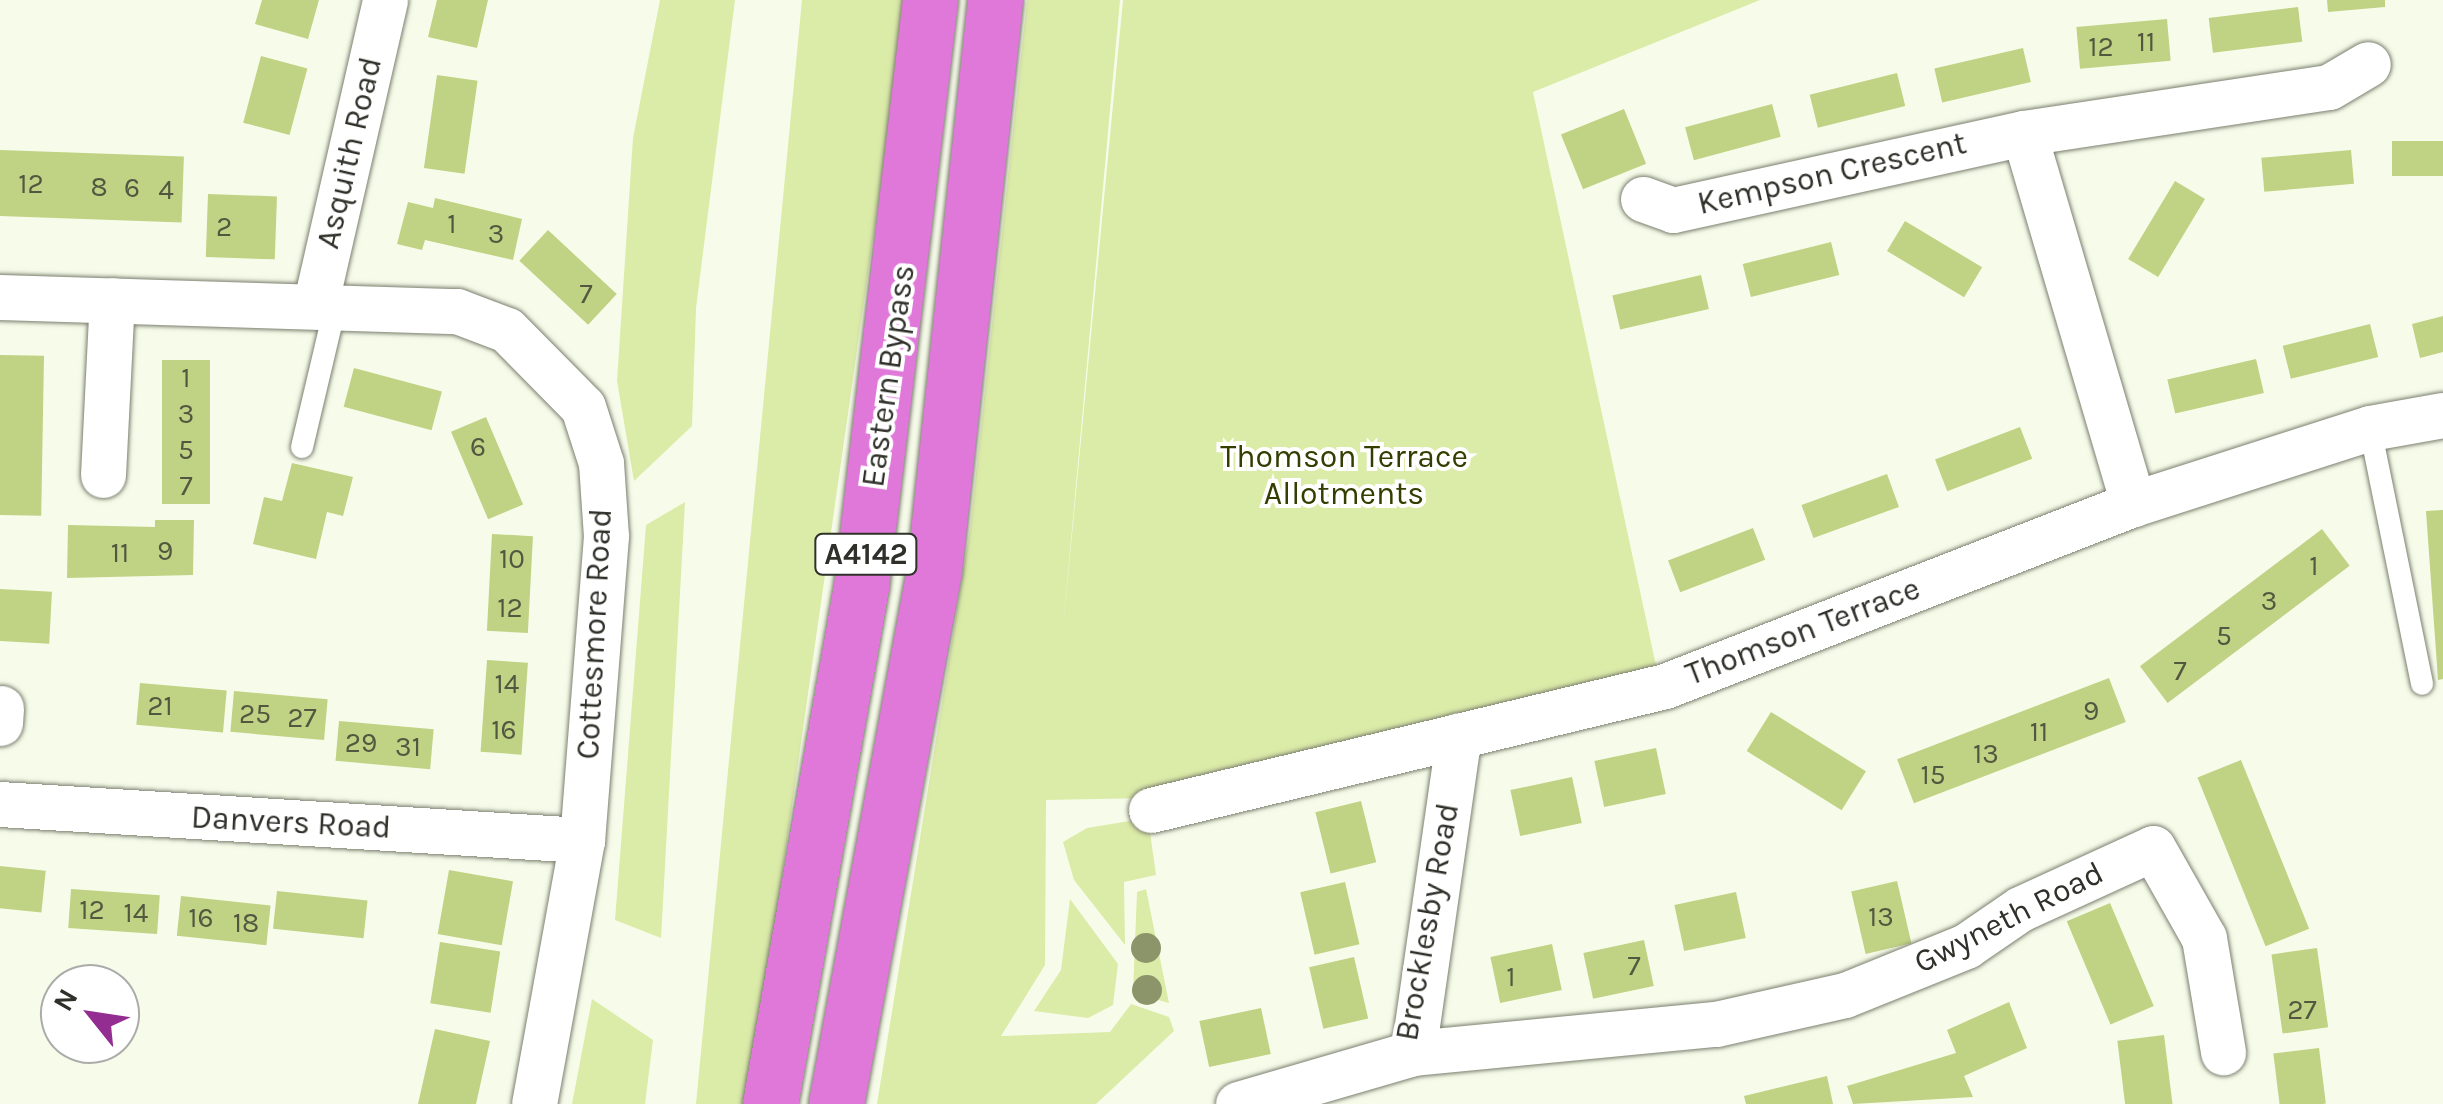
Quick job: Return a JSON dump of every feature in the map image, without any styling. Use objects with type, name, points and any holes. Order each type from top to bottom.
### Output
[{"type":"highway","name":"Eastern Bypass","points":[[770,1104],[861,587],[930,0]]},
{"type":"highway","name":"Eastern Bypass","points":[[836,1104],[934,570],[994,0]]},
{"type":"street","name":"Asquith Road","points":[[325,307],[385,0]]},
{"type":"street","name":"Kempson Crescent","points":[[1643,199],[1673,210],[2024,133],[2329,87],[2368,64]]},
{"type":"street","points":[[2024,133],[2133,504]]},
{"type":"street","name":"Cottesmore Road","points":[[0,297],[457,312],[507,330],[583,407],[600,463],[606,536],[582,840],[534,1104]]},
{"type":"street","points":[[103,475],[112,300]]},
{"type":"street","name":"Thomson Terrace","points":[[1151,810],[1664,686],[2133,504],[2370,428],[2443,416]]},
{"type":"street","points":[[0,724],[1,708]]},
{"type":"street","name":"Brocklesby Road","points":[[1238,1104],[1412,1053],[1459,735]]},
{"type":"street","name":"Danvers Road","points":[[0,804],[582,840]]},
{"type":"street","name":"Gwyneth Road","points":[[1412,1053],[1716,1024],[1845,994],[1966,946],[2020,909],[2153,848],[2204,938],[2223,1052]]},
{"type":"lane","points":[[302,447],[325,307]]},
{"type":"lane","points":[[2370,428],[2422,684]]},
{"type":"green space","points":[[660,0],[735,0],[696,308],[692,426],[634,481],[617,381],[633,138]]},
{"type":"green space","points":[[802,0],[907,0],[765,995],[744,1104],[696,1104]]},
{"type":"green space","name":"Thomson Terrace Allotments","points":[[1027,0],[1120,0],[1062,639],[1123,0],[1760,0],[1533,92],[1658,675],[1147,798],[1046,800],[1045,965],[1001,1036],[1110,1032],[1131,1004],[1169,1017],[1174,1031],[1096,1104],[877,1104],[970,529]]},
{"type":"green space","points":[[685,502],[661,938],[615,920],[646,525]]},
{"type":"green space","points":[[1148,818],[1156,875],[1124,882],[1125,945],[1074,880],[1063,842],[1087,828]]},
{"type":"green space","points":[[1146,889],[1169,1003],[1133,993],[1137,892]]},
{"type":"green space","points":[[1070,899],[1118,964],[1113,1005],[1088,1018],[1034,1011],[1061,970]]},
{"type":"green space","points":[[592,999],[653,1040],[645,1104],[572,1104]]},
{"type":"building","points":[[262,0],[319,0],[308,39],[255,24]]},
{"type":"building","points":[[437,0],[488,0],[477,48],[428,37]]},
{"type":"building","points":[[2327,0],[2385,0],[2385,7],[2328,12]]},
{"type":"building","points":[[2298,7],[2302,42],[2213,53],[2209,18]]},
{"type":"building","points":[[2167,19],[2171,61],[2080,69],[2076,27]]},
{"type":"building","points":[[2023,48],[2031,82],[1942,103],[1934,68]]},
{"type":"building","points":[[261,56],[307,68],[290,135],[243,123]]},
{"type":"building","points":[[1897,73],[1905,106],[1818,128],[1810,95]]},
{"type":"building","points":[[437,75],[478,81],[465,174],[424,168]]},
{"type":"building","points":[[1772,104],[1781,137],[1694,160],[1685,127]]},
{"type":"building","points":[[1624,109],[1646,164],[1583,189],[1561,134]]},
{"type":"building","points":[[2392,141],[2443,141],[2443,176],[2392,176]]},
{"type":"building","points":[[0,150],[184,156],[182,222],[0,216]]},
{"type":"building","points":[[2351,150],[2354,184],[2264,192],[2261,158]]},
{"type":"building","points":[[2175,181],[2205,199],[2158,277],[2128,259]]},
{"type":"building","points":[[208,194],[277,196],[275,259],[206,257]]},
{"type":"building","points":[[435,198],[522,219],[513,260],[425,240],[422,250],[397,244],[408,202],[433,208]]},
{"type":"building","points":[[1905,221],[1982,267],[1964,297],[1887,251]]},
{"type":"building","points":[[548,230],[617,294],[588,325],[519,261]]},
{"type":"building","points":[[1831,242],[1839,275],[1751,297],[1743,264]]},
{"type":"building","points":[[1701,275],[1709,309],[1620,330],[1612,295]]},
{"type":"building","points":[[2443,316],[2443,352],[2420,358],[2412,324]]},
{"type":"building","points":[[2370,324],[2378,357],[2291,379],[2283,346]]},
{"type":"building","points":[[0,355],[44,356],[41,516],[0,515]]},
{"type":"building","points":[[2256,359],[2264,393],[2175,414],[2167,379]]},
{"type":"building","points":[[162,360],[210,360],[210,504],[162,504]]},
{"type":"building","points":[[354,368],[442,392],[432,430],[344,407]]},
{"type":"building","points":[[486,417],[523,504],[488,519],[451,432]]},
{"type":"building","points":[[2020,427],[2032,459],[1947,491],[1935,460]]},
{"type":"building","points":[[292,463],[353,477],[343,516],[327,512],[316,559],[253,544],[264,497],[282,501]]},
{"type":"building","points":[[1887,474],[1899,507],[1813,538],[1801,505]]},
{"type":"building","points":[[2443,510],[2443,679],[2438,680],[2426,511]]},
{"type":"building","points":[[155,520],[194,520],[193,575],[67,578],[68,525],[155,527]]},
{"type":"building","points":[[1753,528],[1765,560],[1680,592],[1668,561]]},
{"type":"building","points":[[2322,529],[2350,566],[2168,703],[2140,666]]},
{"type":"building","points":[[492,534],[533,536],[528,633],[487,631]]},
{"type":"building","points":[[0,589],[52,592],[49,644],[0,641]]},
{"type":"building","points":[[487,660],[528,663],[521,755],[481,752]]},
{"type":"building","points":[[2109,678],[2126,722],[1914,803],[1897,759]]},
{"type":"building","points":[[140,683],[227,691],[223,732],[136,725]]},
{"type":"building","points":[[234,691],[328,699],[324,740],[230,732]]},
{"type":"building","points":[[1771,712],[1866,771],[1842,810],[1747,751]]},
{"type":"building","points":[[339,721],[434,729],[430,769],[336,761]]},
{"type":"building","points":[[1656,748],[1666,794],[1604,807],[1594,761]]},
{"type":"building","points":[[2241,760],[2309,929],[2266,946],[2197,778]]},
{"type":"building","points":[[1572,777],[1582,823],[1520,836],[1510,790]]},
{"type":"building","points":[[1361,801],[1376,862],[1331,873],[1315,812]]},
{"type":"building","points":[[0,866],[46,871],[41,913],[0,908]]},
{"type":"building","points":[[449,870],[513,881],[502,945],[438,934]]},
{"type":"building","points":[[1897,881],[1911,943],[1866,954],[1851,892]]},
{"type":"building","points":[[1345,882],[1359,944],[1315,955],[1300,892]]},
{"type":"building","points":[[71,889],[160,895],[157,934],[68,928]]},
{"type":"building","points":[[277,891],[368,901],[364,938],[273,929]]},
{"type":"building","points":[[1736,892],[1746,938],[1684,951],[1674,905]]},
{"type":"building","points":[[181,896],[271,905],[266,945],[177,936]]},
{"type":"building","points":[[2110,903],[2154,1006],[2110,1024],[2067,921]]},
{"type":"building","points":[[1644,940],[1654,986],[1593,999],[1583,953]]},
{"type":"building","points":[[440,942],[500,952],[491,1013],[430,1003]]},
{"type":"building","points":[[1552,944],[1562,990],[1500,1003],[1490,957]]},
{"type":"building","points":[[2317,948],[2328,1027],[2283,1034],[2271,954]]},
{"type":"building","points":[[1354,957],[1368,1018],[1323,1029],[1309,967]]},
{"type":"building","points":[[2009,1002],[2027,1048],[1964,1076],[1973,1097],[1853,1104],[1847,1086],[1956,1053],[1947,1030]]},
{"type":"building","points":[[1261,1008],[1271,1054],[1209,1067],[1199,1021]]},
{"type":"building","points":[[435,1029],[490,1041],[476,1104],[418,1104]]},
{"type":"building","points":[[2164,1035],[2172,1104],[2125,1104],[2117,1041]]},
{"type":"building","points":[[2319,1048],[2326,1104],[2280,1104],[2273,1054]]},
{"type":"building","points":[[1827,1076],[1833,1104],[1746,1104],[1744,1096]]}]
